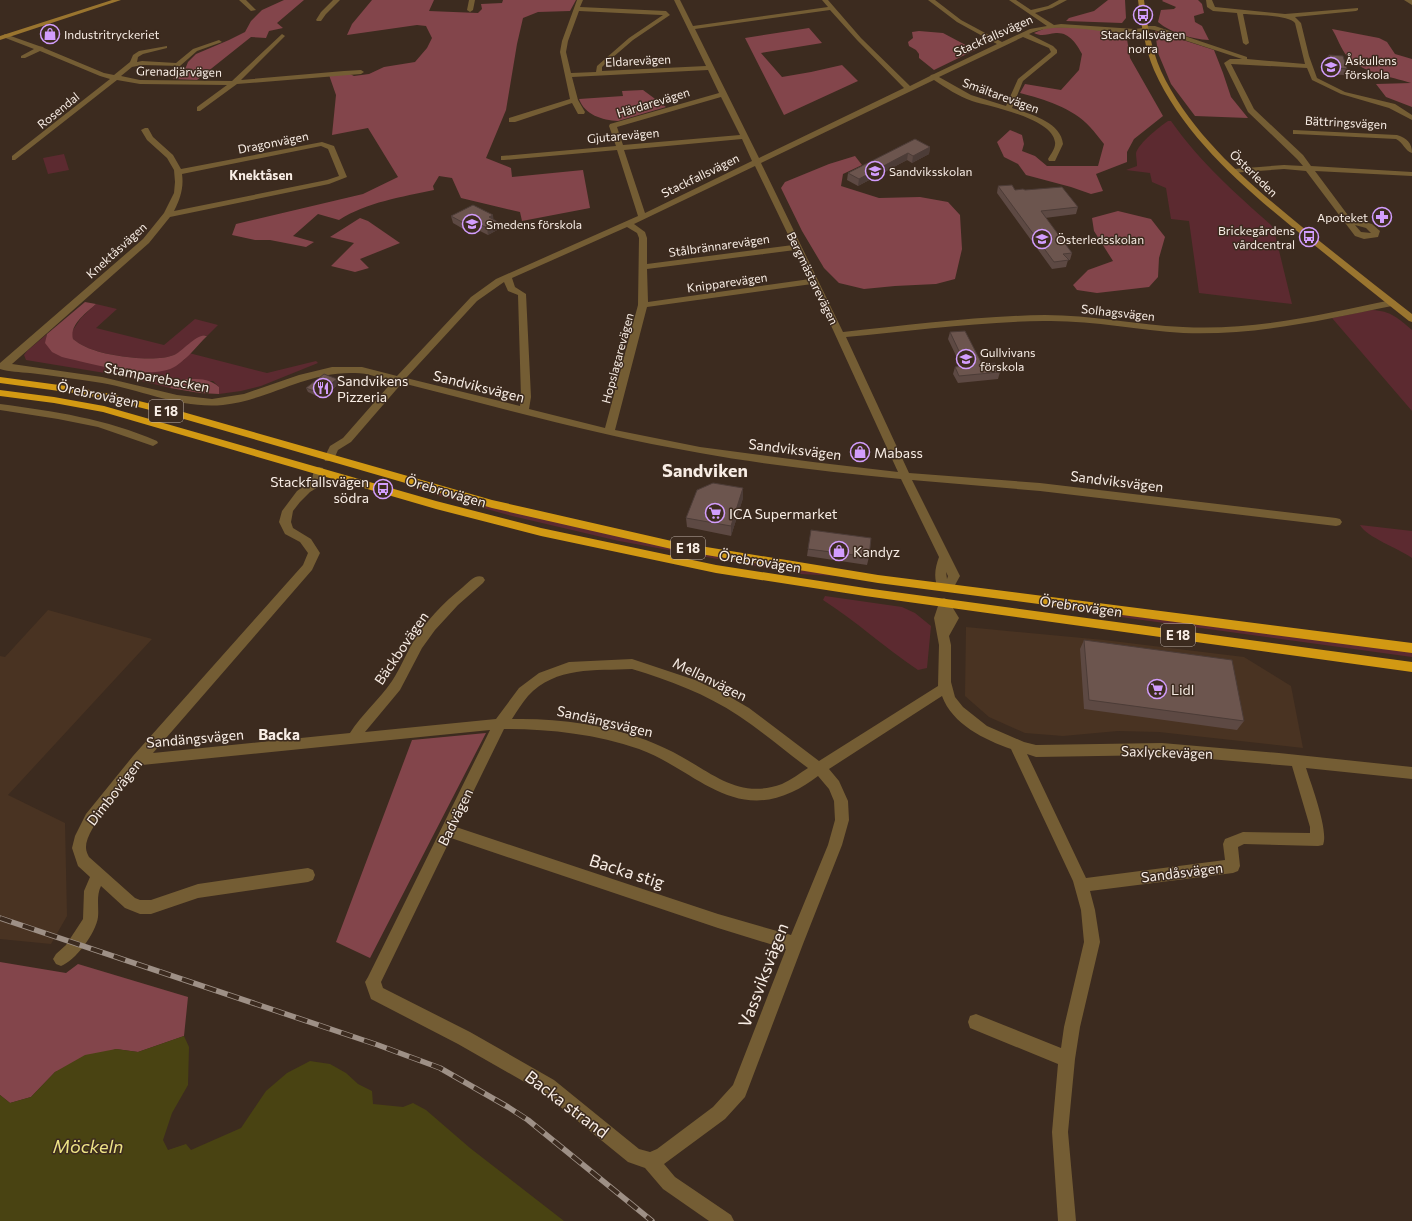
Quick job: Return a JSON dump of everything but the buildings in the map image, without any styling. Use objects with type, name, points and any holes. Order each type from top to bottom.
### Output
[{"type":"highway","name":"Örebrovägen","points":[[0,380],[74,390],[111,397],[179,414],[492,504],[676,546],[797,567],[1412,648]]},
{"type":"highway","name":"Örebrovägen","points":[[0,393],[54,400],[104,409],[451,509],[616,549],[760,577],[1412,667]]},
{"type":"highway","points":[[319,471],[329,458]]},
{"type":"highway","points":[[943,587],[944,603]]},
{"type":"main road","points":[[3,37],[118,0]]},
{"type":"main road","name":"Österleden","points":[[1141,0],[1145,28],[1159,72],[1172,96],[1201,135],[1234,171],[1276,210],[1412,319]]},
{"type":"street","points":[[242,0],[253,10]]},
{"type":"street","points":[[319,20],[323,13],[337,0]]},
{"type":"street","points":[[470,10],[472,0]]},
{"type":"street","points":[[580,0],[563,46],[563,58],[574,100],[581,112]]},
{"type":"street","name":"Bergmästarevägen","points":[[677,0],[841,335],[905,476],[954,576],[951,582],[943,587]]},
{"type":"street","points":[[824,0],[859,39],[909,89]]},
{"type":"street","points":[[931,0],[959,21],[1001,44]]},
{"type":"street","points":[[1012,0],[1051,26]]},
{"type":"street","points":[[1030,12],[1050,7],[1064,0]]},
{"type":"street","points":[[1209,0],[1210,7],[1212,9],[1240,13],[1285,16],[1356,9]]},
{"type":"street","points":[[1407,0],[1412,3]]},
{"type":"street","points":[[691,28],[832,8]]},
{"type":"street","points":[[577,9],[666,13],[667,15],[631,39],[608,58],[599,67],[599,73]]},
{"type":"street","points":[[1240,13],[1246,43]]},
{"type":"street","points":[[1285,16],[1296,20],[1298,23],[1312,76],[1320,83],[1343,93],[1392,106],[1412,118]]},
{"type":"street","name":"Stackfallsvägen","points":[[329,458],[345,450],[347,440],[399,380],[474,299],[499,281],[628,224],[1001,44],[1040,28],[1051,26],[1072,26],[1135,31],[1145,28],[1155,28],[1247,58]]},
{"type":"street","points":[[1008,109],[1020,80],[1024,75],[1054,53],[1051,46],[1024,34]]},
{"type":"street","points":[[200,109],[234,83],[282,36]]},
{"type":"street","name":"Grenadjärvägen","points":[[3,37],[41,48],[92,72],[114,79],[140,82],[234,83],[344,72],[361,72]]},
{"type":"street","points":[[130,66],[142,63],[178,65],[195,50],[219,42]]},
{"type":"street","name":"Rosendal","points":[[15,158],[130,66],[136,56],[141,52],[165,47]]},
{"type":"street","points":[[23,57],[41,48]]},
{"type":"street","points":[[1309,66],[1240,60],[1230,61],[1227,63],[1251,110],[1300,157],[1348,220]]},
{"type":"street","name":"Eldarevägen","points":[[568,75],[710,68]]},
{"type":"street","name":"Smältarevägen","points":[[933,76],[964,96],[1037,119],[1054,130],[1059,142],[1058,150],[1052,159]]},
{"type":"street","name":"Härdarevägen","points":[[642,217],[613,126],[722,94]]},
{"type":"street","points":[[512,120],[574,100]]},
{"type":"street","name":"Knektåsvägen","points":[[1,367],[146,241],[168,215],[177,198],[179,189],[178,172],[172,158],[152,140],[145,130]]},
{"type":"street","name":"Bättringsvägen","points":[[1296,132],[1397,137],[1402,139],[1412,151]]},
{"type":"street","name":"Gjutarevägen","points":[[504,158],[743,137]]},
{"type":"street","name":"Dragonvägen","points":[[168,215],[322,184],[343,177],[331,148],[322,144],[178,172]]},
{"type":"street","points":[[1234,171],[1284,167],[1412,174]]},
{"type":"street","name":"Hopslagarevägen","points":[[609,432],[639,326],[643,305],[643,238],[641,232],[628,224]]},
{"type":"street","name":"Stålbrännarevägen","points":[[643,268],[798,247]]},
{"type":"street","points":[[507,278],[511,289],[522,294],[526,397],[524,412]]},
{"type":"street","name":"Knipparevägen","points":[[643,305],[815,281]]},
{"type":"street","name":"Solhagsvägen","points":[[841,335],[984,321],[1046,318],[1183,330],[1237,330],[1282,325],[1392,303]]},
{"type":"street","name":"Stamparebacken","points":[[1,367],[82,377],[192,400],[212,402],[232,400],[252,395],[302,377],[332,370],[362,370],[399,380]]},
{"type":"street","name":"Sandviksvägen","points":[[399,380],[609,432],[700,450],[813,466],[905,476],[1040,487],[1336,522]]},
{"type":"street","points":[[0,407],[104,426],[139,436],[153,443]]},
{"type":"street","name":"Dimbovägen","points":[[308,876],[198,892],[151,907],[140,907],[130,903],[82,861],[79,848],[82,836],[91,818],[138,760],[308,567],[314,554],[309,543],[298,535],[289,531],[285,522],[288,512],[306,488],[316,482],[319,471]]},
{"type":"street","name":"Bäckbovägen","points":[[354,739],[362,725],[398,683],[427,632],[451,602],[479,580]]},
{"type":"street","points":[[944,603],[940,616],[944,634],[945,688]]},
{"type":"street","name":"Mellanvägen","points":[[569,667],[632,664],[691,684],[744,712],[820,768]]},
{"type":"street","name":"Badvägen","points":[[377,993],[373,982],[500,724],[524,692],[543,677],[569,667]]},
{"type":"street","name":"Sandängsvägen","points":[[138,760],[500,724],[531,723],[563,726],[642,744],[660,751],[682,763],[710,782],[728,791],[759,797],[774,794],[788,788],[945,688]]},
{"type":"street","name":"Saxlyckevägen","points":[[945,688],[952,703],[966,718],[992,734],[1016,746],[1036,751],[1162,749],[1412,773]]},
{"type":"street","points":[[1016,746],[1081,885],[1088,910],[1092,942],[1072,1027],[1067,1059],[1060,1132],[1068,1221]]},
{"type":"street","name":"Sandåsvägen","points":[[1081,885],[1233,866],[1230,844],[1244,838],[1318,840],[1317,827],[1297,761]]},
{"type":"street","name":"Vassviksvägen","points":[[650,1161],[663,1155],[719,1114],[739,1091],[834,845],[842,820],[841,801],[834,785],[820,768]]},
{"type":"street","name":"Backa stig","points":[[448,831],[718,921],[795,944]]},
{"type":"street","points":[[61,959],[71,950],[86,930],[90,919],[91,892],[99,875]]},
{"type":"street","name":"Backa strand","points":[[377,993],[464,1038],[548,1086],[634,1156],[650,1161],[669,1183],[725,1221]]},
{"type":"street","points":[[976,1022],[1067,1059]]},
{"type":"shaded area","points":[[284,0],[304,0],[277,23],[283,28],[269,31],[266,38],[251,37],[197,80],[173,79],[186,67],[188,62],[196,54],[245,32],[251,21],[262,10]]},
{"type":"shaded area","points":[[372,0],[434,0],[429,11],[478,13],[482,9],[481,4],[502,3],[503,0],[576,0],[570,11],[538,12],[523,18],[506,110],[486,158],[511,168],[512,177],[583,170],[590,208],[522,221],[520,212],[461,198],[452,178],[439,176],[433,186],[434,190],[373,204],[339,220],[318,214],[293,236],[314,242],[306,247],[270,240],[255,240],[232,235],[236,224],[363,194],[398,177],[368,128],[332,135],[336,95],[329,75],[348,73],[354,76],[369,74],[384,67],[415,62],[427,48],[432,38],[426,26],[417,25],[347,35],[352,24]]},
{"type":"shaded area","points":[[1108,0],[1125,0],[1126,18],[1122,23],[1066,21],[1069,18],[1094,11]]},
{"type":"shaded area","points":[[1198,0],[1202,4],[1204,13],[1194,16],[1195,22],[1202,26],[1209,40],[1182,35],[1158,22],[1161,10],[1174,9],[1176,7],[1162,1]]},
{"type":"shaded area","points":[[1048,27],[1099,29],[1109,31],[1127,39],[1130,58],[1163,116],[1134,139],[1127,152],[1127,162],[1096,174],[1103,191],[1091,194],[1026,175],[1018,164],[1004,157],[997,142],[1010,130],[1022,135],[1024,144],[1022,151],[1035,156],[1047,166],[1098,166],[1104,144],[1083,120],[1067,109],[1058,105],[1020,93],[1025,84],[1061,90],[1079,70],[1082,54],[1072,39],[1061,33],[1042,35],[1034,33]]},
{"type":"shaded area","points":[[809,28],[822,43],[761,53],[782,77],[842,65],[858,81],[784,115],[745,38]]},
{"type":"shaded area","points":[[1332,29],[1379,38],[1387,42],[1395,54],[1412,59],[1412,107],[1386,97],[1376,84],[1411,83],[1377,74],[1353,62],[1345,53]]},
{"type":"shaded area","points":[[919,31],[943,33],[975,50],[934,70],[919,58],[919,54],[916,50],[909,46],[908,42],[913,38],[912,32]]},
{"type":"shaded area","points":[[1155,31],[1214,50],[1231,97],[1248,118],[1195,116],[1171,84],[1158,53]]},
{"type":"shaded area","points":[[643,90],[666,107],[618,121],[595,116],[585,109],[579,99],[623,96],[622,91]]},
{"type":"shaded area","points":[[1168,121],[1171,121],[1182,136],[1218,176],[1271,225],[1274,230],[1292,304],[1199,293],[1189,221],[1171,219],[1166,188],[1152,182],[1150,173],[1126,170],[1137,166],[1136,153],[1138,149],[1150,136]]},
{"type":"shaded area","points":[[64,154],[69,170],[48,174],[43,158]]},
{"type":"shaded area","points":[[855,156],[862,165],[843,174],[841,186],[879,198],[920,197],[948,202],[960,215],[962,249],[955,279],[936,284],[864,289],[839,283],[824,268],[802,231],[781,188],[785,182],[829,164]]},
{"type":"shaded area","points":[[1118,211],[1151,219],[1165,237],[1159,258],[1158,277],[1149,287],[1097,293],[1077,290],[1073,285],[1088,270],[1113,261],[1094,231],[1092,218]]},
{"type":"shaded area","points":[[360,218],[368,221],[400,243],[360,259],[369,268],[355,272],[331,266],[354,243],[330,237]]},
{"type":"shaded area","points":[[85,302],[96,304],[79,320],[72,334],[73,339],[94,350],[117,356],[143,358],[166,357],[178,353],[195,339],[207,336],[176,366],[165,370],[152,372],[136,372],[104,367],[62,357],[52,352],[45,343],[47,334]]},
{"type":"shaded area","points":[[96,304],[117,309],[96,328],[164,345],[195,319],[218,325],[207,336],[205,335],[174,355],[155,358],[117,356],[94,350],[73,339],[71,333],[81,318]]},
{"type":"shaded area","points":[[1372,310],[1384,312],[1394,316],[1412,330],[1412,411],[1332,318]]},
{"type":"shaded area","points":[[47,334],[46,338],[137,372],[184,360],[189,353],[267,373],[316,361],[318,363],[261,386],[219,394],[219,387],[213,381],[174,383],[170,388],[117,375],[26,360],[24,355],[27,351]]},
{"type":"shaded area","points":[[186,379],[211,382],[219,387],[219,394],[200,393],[170,388],[174,383]]},
{"type":"shaded area","points":[[411,488],[427,489],[514,512],[839,576],[800,574],[619,541],[512,516]]},
{"type":"shaded area","points":[[1360,525],[1412,531],[1412,558],[1369,534]]},
{"type":"shaded area","points":[[825,596],[902,607],[915,613],[931,626],[927,668],[918,670],[906,662],[823,600]]},
{"type":"shaded area","points":[[1070,608],[1412,652],[1412,657],[1069,610]]},
{"type":"shaded area","points":[[48,610],[152,639],[8,795],[65,823],[67,916],[51,944],[0,939],[0,656],[5,657]]},
{"type":"shaded area","points":[[966,627],[1104,640],[1244,657],[1291,686],[1303,748],[1159,732],[1118,731],[1063,736],[1025,733],[989,717],[965,696]]},
{"type":"shaded area","points":[[486,733],[370,958],[336,942],[412,740]]},
{"type":"shaded area","points":[[0,962],[66,973],[78,964],[188,997],[184,1036],[138,1052],[116,1049],[55,1072],[31,1097],[10,1103],[0,1095]]},
{"type":"water","name":"Möckeln","points":[[184,1036],[189,1047],[188,1085],[172,1113],[163,1140],[168,1150],[186,1144],[191,1150],[241,1128],[266,1091],[287,1073],[310,1061],[330,1064],[346,1073],[358,1084],[372,1091],[373,1104],[403,1107],[413,1103],[426,1110],[470,1148],[564,1221],[0,1221],[0,1095],[10,1103],[31,1097],[55,1072],[85,1055],[116,1049],[138,1052]]},
{"type":"railway","points":[[0,918],[378,1045],[440,1068],[528,1120],[652,1221]]},
{"type":"place","name":"Stackfallsvägen norra","points":[[1143,15]]},
{"type":"place","name":"Industritryckeriet","points":[[50,34]]},
{"type":"place","name":"Åskullens förskola","points":[[1331,67]]},
{"type":"place","name":"Sandviksskolan","points":[[875,171]]},
{"type":"place","name":"Apoteket","points":[[1382,217]]},
{"type":"place","name":"Smedens förskola","points":[[472,224]]},
{"type":"place","name":"Brickegårdens vårdcentral","points":[[1309,237]]},
{"type":"place","name":"Österledsskolan","points":[[1042,239]]},
{"type":"place","name":"Gullvivans förskola","points":[[966,359]]},
{"type":"place","name":"Sandvikens Pizzeria","points":[[323,388]]},
{"type":"place","name":"Mabass","points":[[860,452]]},
{"type":"place","name":"Stackfallsvägen södra","points":[[383,489]]},
{"type":"place","name":"ICA Supermarket","points":[[715,513]]},
{"type":"place","name":"Kandyz","points":[[839,551]]},
{"type":"place","name":"Lidl","points":[[1157,689]]},
{"type":"district","name":"Knektåsen","points":[[261,175]]},
{"type":"district","name":"Sandviken","points":[[705,470]]},
{"type":"district","name":"Backa","points":[[279,734]]}]
